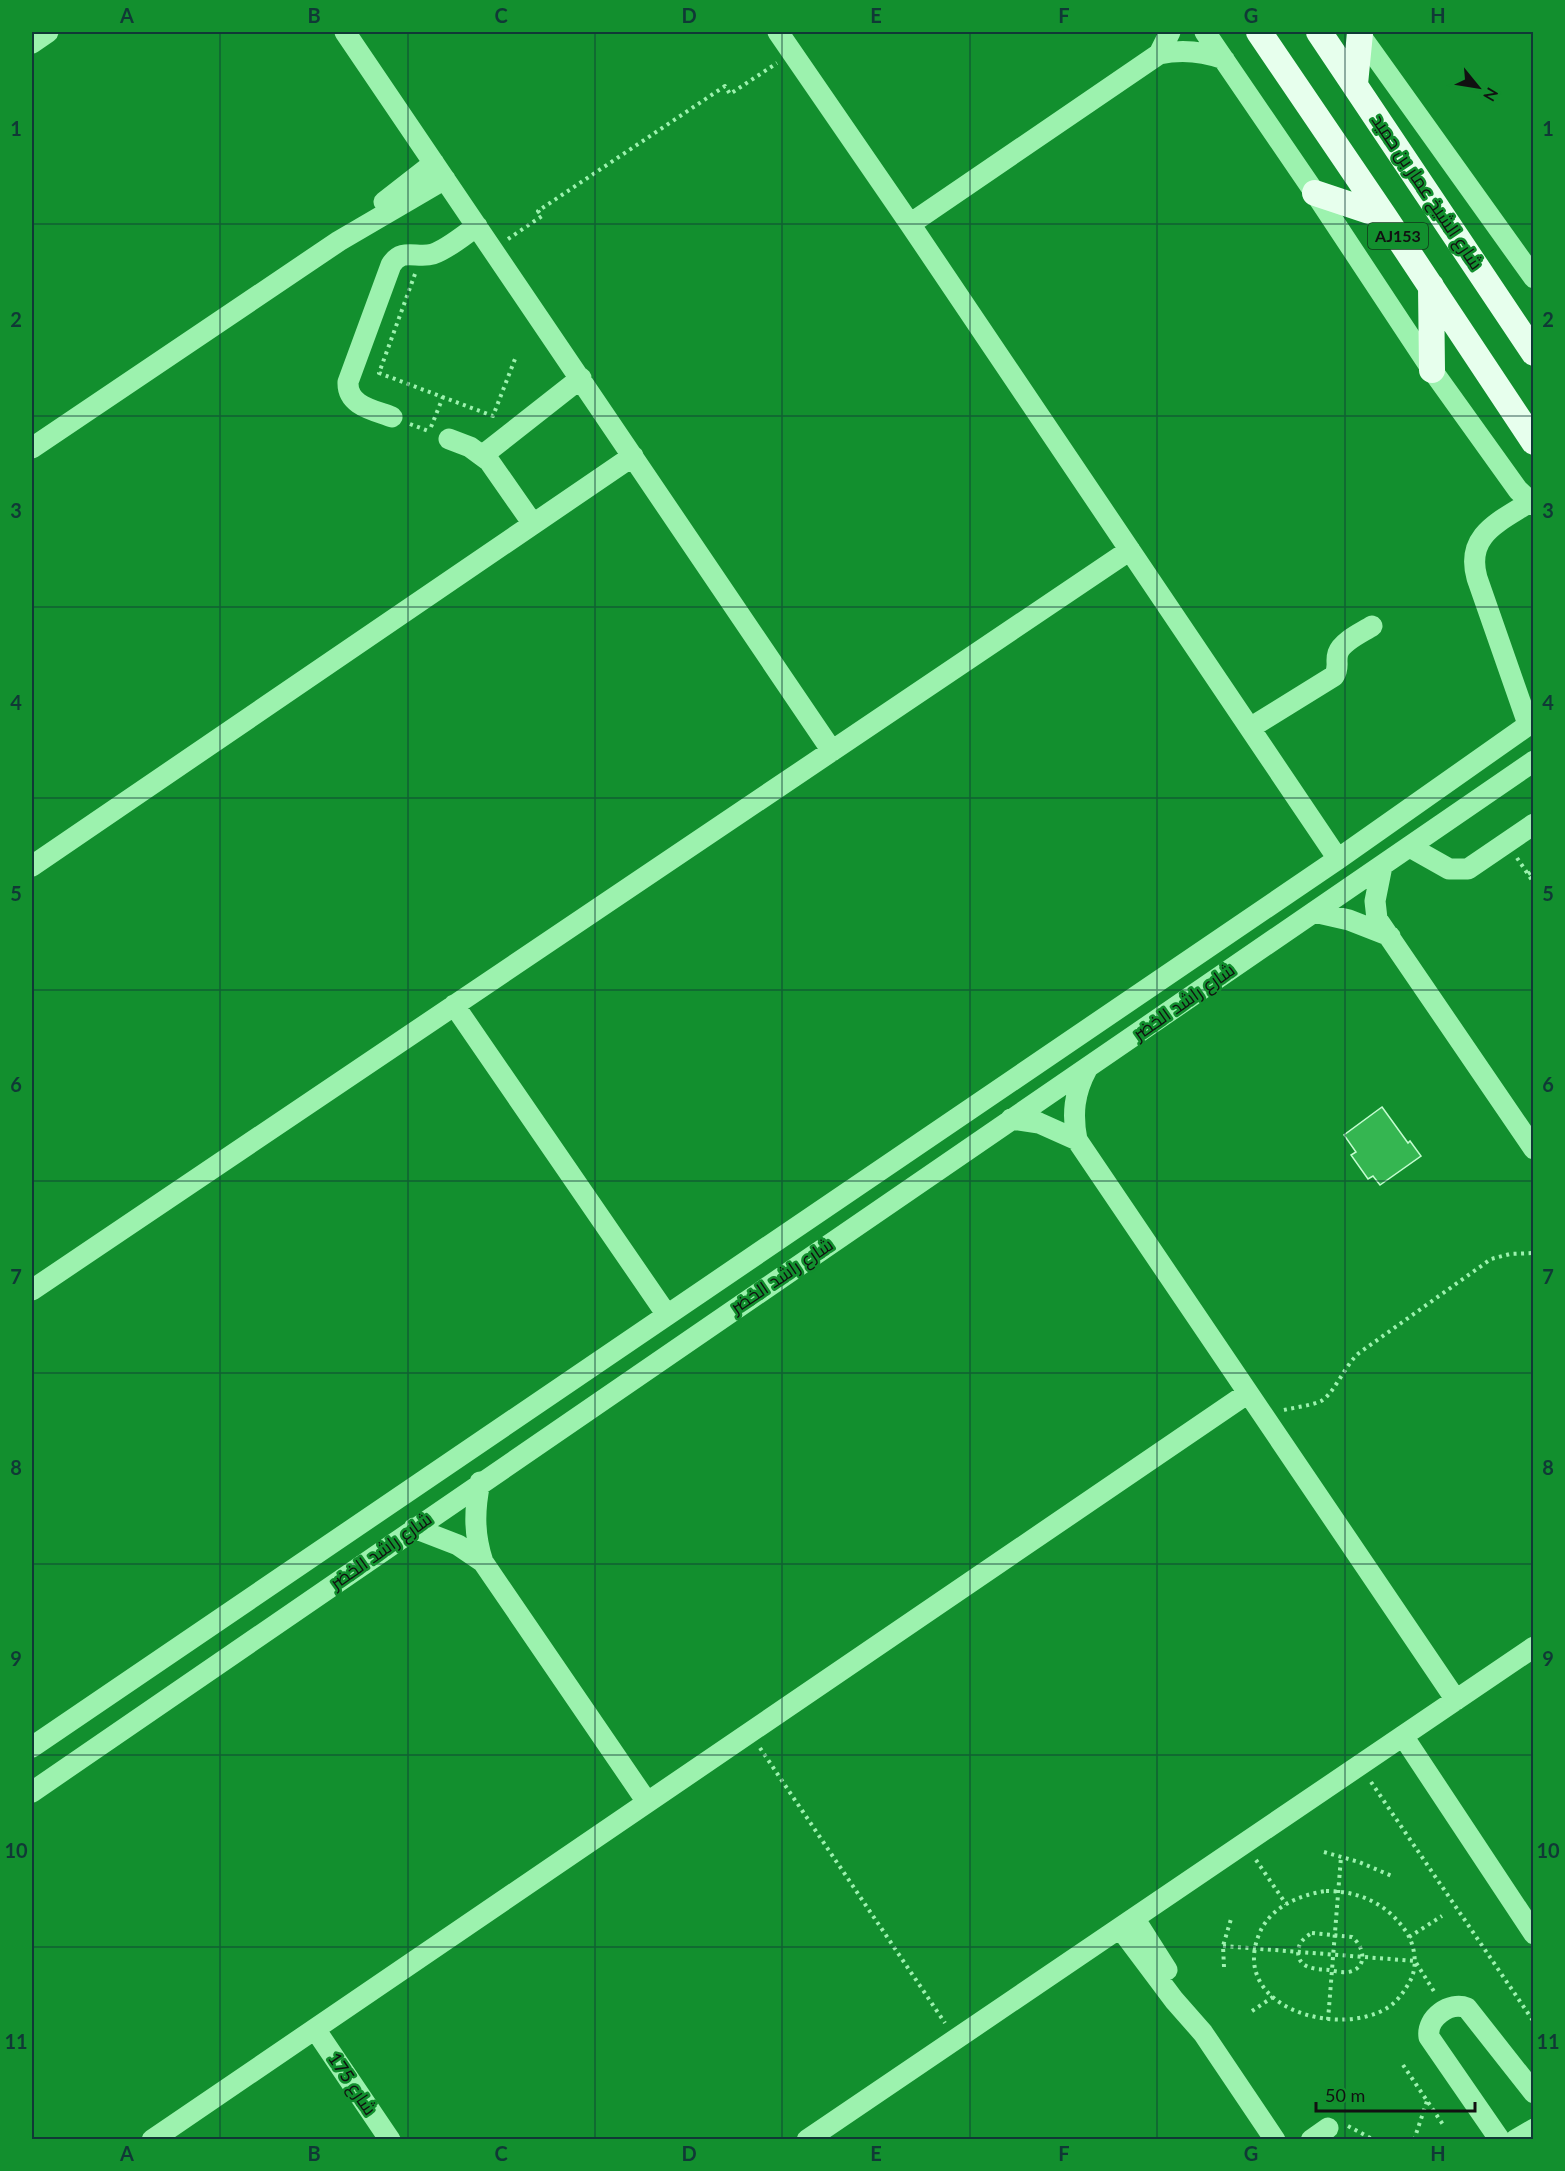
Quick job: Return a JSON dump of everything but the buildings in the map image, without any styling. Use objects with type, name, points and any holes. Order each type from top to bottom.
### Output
[{"type":"main road","name":"AJ153","points":[[1259,32],[1431,286],[1533,442]]},
{"type":"main road","name":"شارع الشيخ عمار بن حميد","points":[[1319,32],[1533,353]]},
{"type":"main road","points":[[1355,84],[1359,32]]},
{"type":"main road","points":[[1316,193],[1384,216]]},
{"type":"main road","points":[[1431,286],[1431,370]]},
{"type":"street","points":[[32,42],[48,32]]},
{"type":"street","points":[[345,32],[832,751]]},
{"type":"street","points":[[778,32],[1338,859]]},
{"type":"street","points":[[910,224],[1159,54],[1170,32]]},
{"type":"street","points":[[1205,32],[1316,193],[1431,370],[1518,490],[1532,503],[1486,531],[1476,548],[1474,558],[1477,578],[1531,722]]},
{"type":"street","points":[[1359,32],[1533,278]]},
{"type":"street","points":[[1159,54],[1192,51],[1224,59]]},
{"type":"street","points":[[32,448],[339,241],[365,216],[440,171]]},
{"type":"street","points":[[392,417],[353,400],[349,395],[348,382],[394,260],[405,254],[422,255],[438,252],[477,226]]},
{"type":"street","points":[[483,455],[581,378]]},
{"type":"street","points":[[439,435],[470,447],[483,455],[495,468],[533,524]]},
{"type":"street","points":[[32,866],[633,456]]},
{"type":"street","points":[[32,1290],[1130,550]]},
{"type":"street","points":[[1250,728],[1334,676],[1338,670],[1339,650],[1372,626]]},
{"type":"street","name":"شارع راشد الخضر","points":[[32,1747],[1338,859],[1531,722]]},
{"type":"street","name":"شارع راشد الخضر","points":[[32,1792],[480,1482],[1087,1069],[1533,761]]},
{"type":"street","points":[[1410,847],[1449,868],[1461,870],[1474,867],[1533,824]]},
{"type":"street","points":[[1382,866],[1377,884],[1377,919],[1533,1149]]},
{"type":"street","points":[[1314,912],[1349,920],[1390,937]]},
{"type":"street","points":[[454,1005],[667,1315]]},
{"type":"street","points":[[1077,1140],[1074,1118],[1076,1096],[1087,1069]]},
{"type":"street","points":[[1011,1119],[1039,1123],[1065,1132],[1077,1140],[1456,1700]]},
{"type":"street","points":[[152,2139],[1248,1393]]},
{"type":"street","points":[[480,1482],[475,1515],[478,1547],[483,1562],[647,1802]]},
{"type":"street","points":[[414,1528],[458,1545],[483,1562]]},
{"type":"street","points":[[807,2139],[1533,1647]]},
{"type":"street","points":[[1403,1736],[1533,1934]]},
{"type":"street","points":[[1127,1923],[1183,1995],[1203,2033],[1275,2139]]},
{"type":"street","points":[[1500,2139],[1429,2037],[1430,2023],[1446,2011],[1458,2006],[1471,2012],[1533,2093]]},
{"type":"street","name":"شارع 175","points":[[315,2029],[390,2139]]},
{"type":"street","points":[[1515,2139],[1533,2129]]},
{"type":"path","points":[[493,249],[542,216],[538,211],[725,86],[730,94],[792,53]]},
{"type":"path","points":[[422,255],[379,373],[493,416],[515,359]]},
{"type":"path","points":[[392,417],[439,435],[443,397]]},
{"type":"path","points":[[1507,843],[1533,883]]},
{"type":"path","points":[[1528,874],[1533,870]]},
{"type":"path","points":[[1262,1414],[1322,1400],[1332,1390],[1347,1365],[1359,1353],[1491,1259],[1509,1254],[1533,1253]]},
{"type":"path","points":[[750,1732],[956,2039]]},
{"type":"path","points":[[1360,1765],[1533,2022]]},
{"type":"path","points":[[1245,1843],[1286,1904]]},
{"type":"path","points":[[1324,1852],[1392,1876]]},
{"type":"path","points":[[1328,2020],[1341,1857]]},
{"type":"path","points":[[1415,1961],[1412,1977],[1405,1991],[1388,2007],[1367,2016],[1328,2020],[1299,2013],[1273,1997],[1256,1970],[1255,1948],[1257,1937],[1269,1918],[1286,1904],[1312,1893],[1339,1891],[1363,1896],[1393,1915],[1409,1937],[1415,1961],[1446,2011]]},
{"type":"path","points":[[1409,1937],[1442,1916]]},
{"type":"path","points":[[1224,1967],[1223,1946],[1231,1919]]},
{"type":"path","points":[[1312,1933],[1335,1936],[1352,1937],[1358,1942],[1363,1957],[1360,1964],[1347,1972],[1311,1969],[1304,1965],[1298,1952],[1300,1943],[1305,1937],[1312,1933]]},
{"type":"path","points":[[1223,1946],[1415,1961]]},
{"type":"path","points":[[1252,2011],[1273,1997]]},
{"type":"path","points":[[1403,2065],[1444,2127]]},
{"type":"path","points":[[1414,2139],[1427,2101]]},
{"type":"path","points":[[1324,2132],[1355,2131],[1374,2139]]}]
